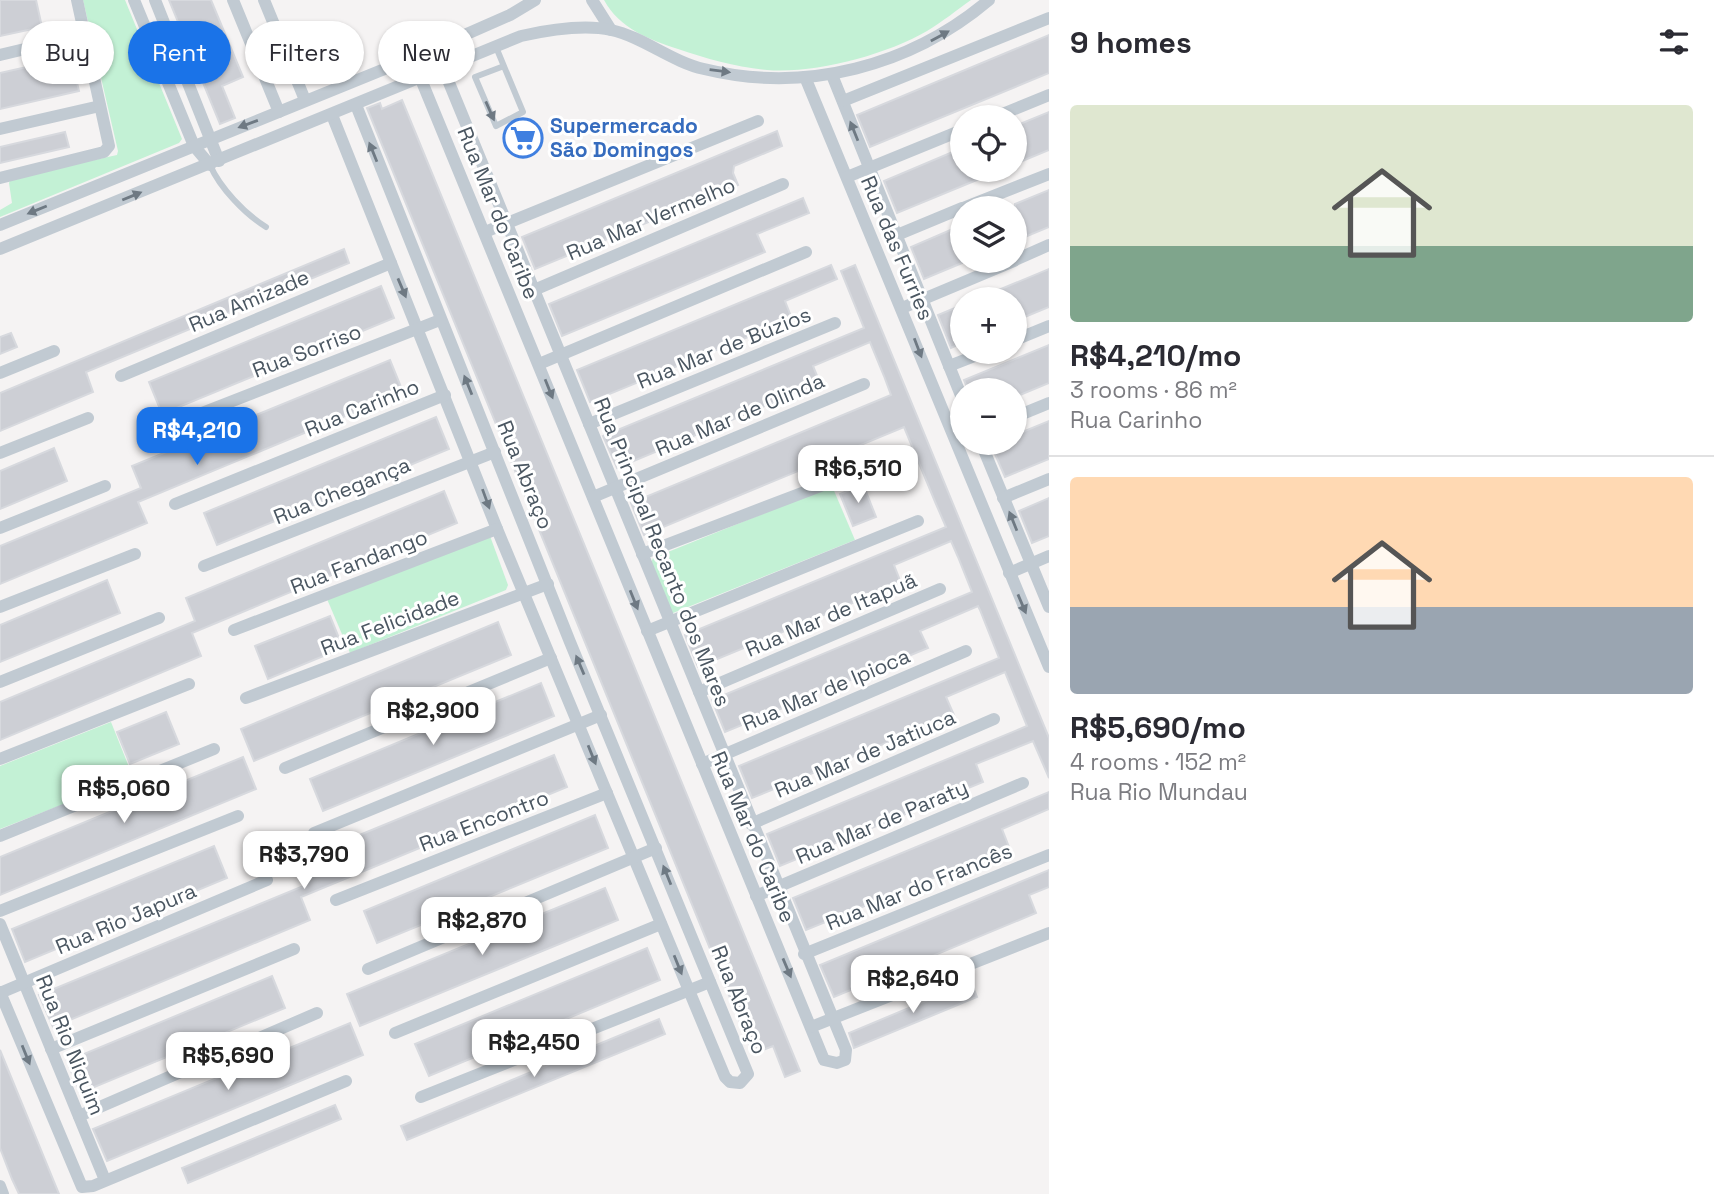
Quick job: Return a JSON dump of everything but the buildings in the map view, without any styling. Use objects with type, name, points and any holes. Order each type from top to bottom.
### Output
[{"type":"street","points":[[77,0],[81,21]]},
{"type":"street","points":[[155,0],[212,137],[215,163]]},
{"type":"street","points":[[233,0],[245,30]]},
{"type":"street","points":[[264,0],[272,21]]},
{"type":"street","points":[[0,225],[419,55],[510,15],[535,0]]},
{"type":"street","points":[[593,0],[611,30]]},
{"type":"street","points":[[475,54],[495,45],[547,30],[611,30],[704,69],[805,77],[832,75],[879,64],[920,47],[961,24],[989,0]]},
{"type":"street","points":[[138,1],[194,146],[215,163]]},
{"type":"street","points":[[841,97],[1049,18]]},
{"type":"street","points":[[0,55],[21,50]]},
{"type":"street","points":[[832,75],[954,378]]},
{"type":"street","name":"Rua das Furries","points":[[805,77],[950,419]]},
{"type":"street","points":[[0,178],[104,152],[109,146],[95,84]]},
{"type":"street","points":[[267,84],[279,112]]},
{"type":"street","points":[[298,84],[305,100]]},
{"type":"street","points":[[0,249],[404,84]]},
{"type":"street","name":"Rua Mar do Caribe","points":[[423,84],[827,1063],[845,1060],[846,1050]]},
{"type":"street","name":"Rua Principal Recanto dos Mares","points":[[449,84],[804,954],[846,1050]]},
{"type":"street","points":[[1024,105],[1049,95]]},
{"type":"street","name":"Rua Abraço","points":[[332,115],[688,992],[725,1077],[740,1083],[748,1074],[440,320],[356,105]]},
{"type":"street","points":[[0,129],[100,106]]},
{"type":"street","points":[[441,124],[461,114]]},
{"type":"street","points":[[485,232],[758,121]]},
{"type":"street","points":[[847,177],[950,135]]},
{"type":"street","points":[[993,196],[1049,174]]},
{"type":"street","name":"Rua Mar Vermelho","points":[[534,290],[783,184]]},
{"type":"street","points":[[365,198],[388,189]]},
{"type":"street","points":[[897,234],[950,213]]},
{"type":"street","points":[[1027,254],[1049,245]]},
{"type":"street","points":[[539,364],[806,252]]},
{"type":"street","name":"Rua Amizade","points":[[121,376],[391,263]]},
{"type":"street","points":[[902,308],[984,273]]},
{"type":"street","name":"Rua Sorriso","points":[[148,434],[440,320]]},
{"type":"street","name":"Rua Mar de Búzios","points":[[589,424],[835,323]]},
{"type":"street","points":[[1027,335],[1049,326]]},
{"type":"street","points":[[0,373],[54,351]]},
{"type":"street","points":[[949,366],[954,364]]},
{"type":"street","name":"Rua Mar de Olinda","points":[[593,497],[864,384]]},
{"type":"street","name":"Rua Carinho","points":[[175,504],[445,395]]},
{"type":"street","points":[[1027,412],[1049,403]]},
{"type":"street","points":[[0,453],[88,418]]},
{"type":"street","name":"Rua Chegança","points":[[204,566],[495,452]]},
{"type":"street","name":"Rua das Furries","points":[[965,455],[1009,573],[1049,667]]},
{"type":"street","points":[[986,455],[1049,607]]},
{"type":"street","points":[[642,554],[894,458]]},
{"type":"street","points":[[1003,498],[1049,479]]},
{"type":"street","points":[[0,528],[105,486]]},
{"type":"street","points":[[647,631],[918,520]]},
{"type":"street","name":"Rua Fandango","points":[[234,630],[498,529]]},
{"type":"street","points":[[0,607],[135,554]]},
{"type":"street","points":[[1009,573],[1049,556]]},
{"type":"street","name":"Rua Felicidade","points":[[246,698],[548,584]]},
{"type":"street","name":"Rua Mar de Itapuã","points":[[699,692],[940,589]]},
{"type":"street","points":[[0,682],[159,618]]},
{"type":"street","name":"Rua Mar de Ipioca","points":[[702,764],[966,652]]},
{"type":"street","points":[[285,768],[551,658]]},
{"type":"street","points":[[0,759],[189,684]]},
{"type":"street","points":[[314,833],[580,726],[601,715]]},
{"type":"street","name":"Rua Mar de Jatiuca","points":[[751,824],[994,719]]},
{"type":"street","points":[[0,836],[214,749]]},
{"type":"street","name":"Rua Mar de Paraty","points":[[756,896],[1023,782]]},
{"type":"street","name":"Rua Encontro","points":[[336,900],[607,793]]},
{"type":"street","points":[[0,911],[239,816]]},
{"type":"street","points":[[368,969],[656,848]]},
{"type":"street","name":"Rua Mar do Francês","points":[[804,954],[1049,855]]},
{"type":"street","name":"Rua Rio Japura","points":[[0,992],[267,880]]},
{"type":"street","name":"Rua Rio Niquim","points":[[0,924],[105,1180]]},
{"type":"street","points":[[395,1033],[661,924]]},
{"type":"street","points":[[811,1027],[1049,933]]},
{"type":"street","points":[[51,1049],[294,949]]},
{"type":"street","points":[[421,1097],[710,982]]},
{"type":"street","points":[[0,992],[79,1186],[93,1186],[346,1081]]},
{"type":"street","points":[[79,1116],[317,1013]]},
{"type":"street","points":[[0,1186],[3,1194]]},
{"type":"lane","points":[[495,45],[504,66],[523,112],[496,126],[475,78],[504,66]]},
{"type":"lane","points":[[215,163],[215,177],[256,221],[266,227]]},
{"type":"green space","points":[[83,0],[125,0],[134,21],[128,21],[128,84],[159,84],[182,139],[179,143],[0,217],[0,210],[12,203],[9,183],[11,178],[117,155],[102,84],[114,84],[114,21],[88,21]]},
{"type":"green space","points":[[604,0],[971,0],[927,31],[871,55],[827,66],[767,70],[700,56],[636,32],[610,10]]},
{"type":"green space","points":[[832,486],[855,540],[673,613],[669,612],[651,563],[653,558]]},
{"type":"green space","points":[[490,536],[508,585],[506,590],[350,653],[327,599]]},
{"type":"green space","points":[[111,722],[133,777],[0,829],[0,766]]},
{"type":"place","name":"Supermercado São Domingos","points":[[523,138]]}]
